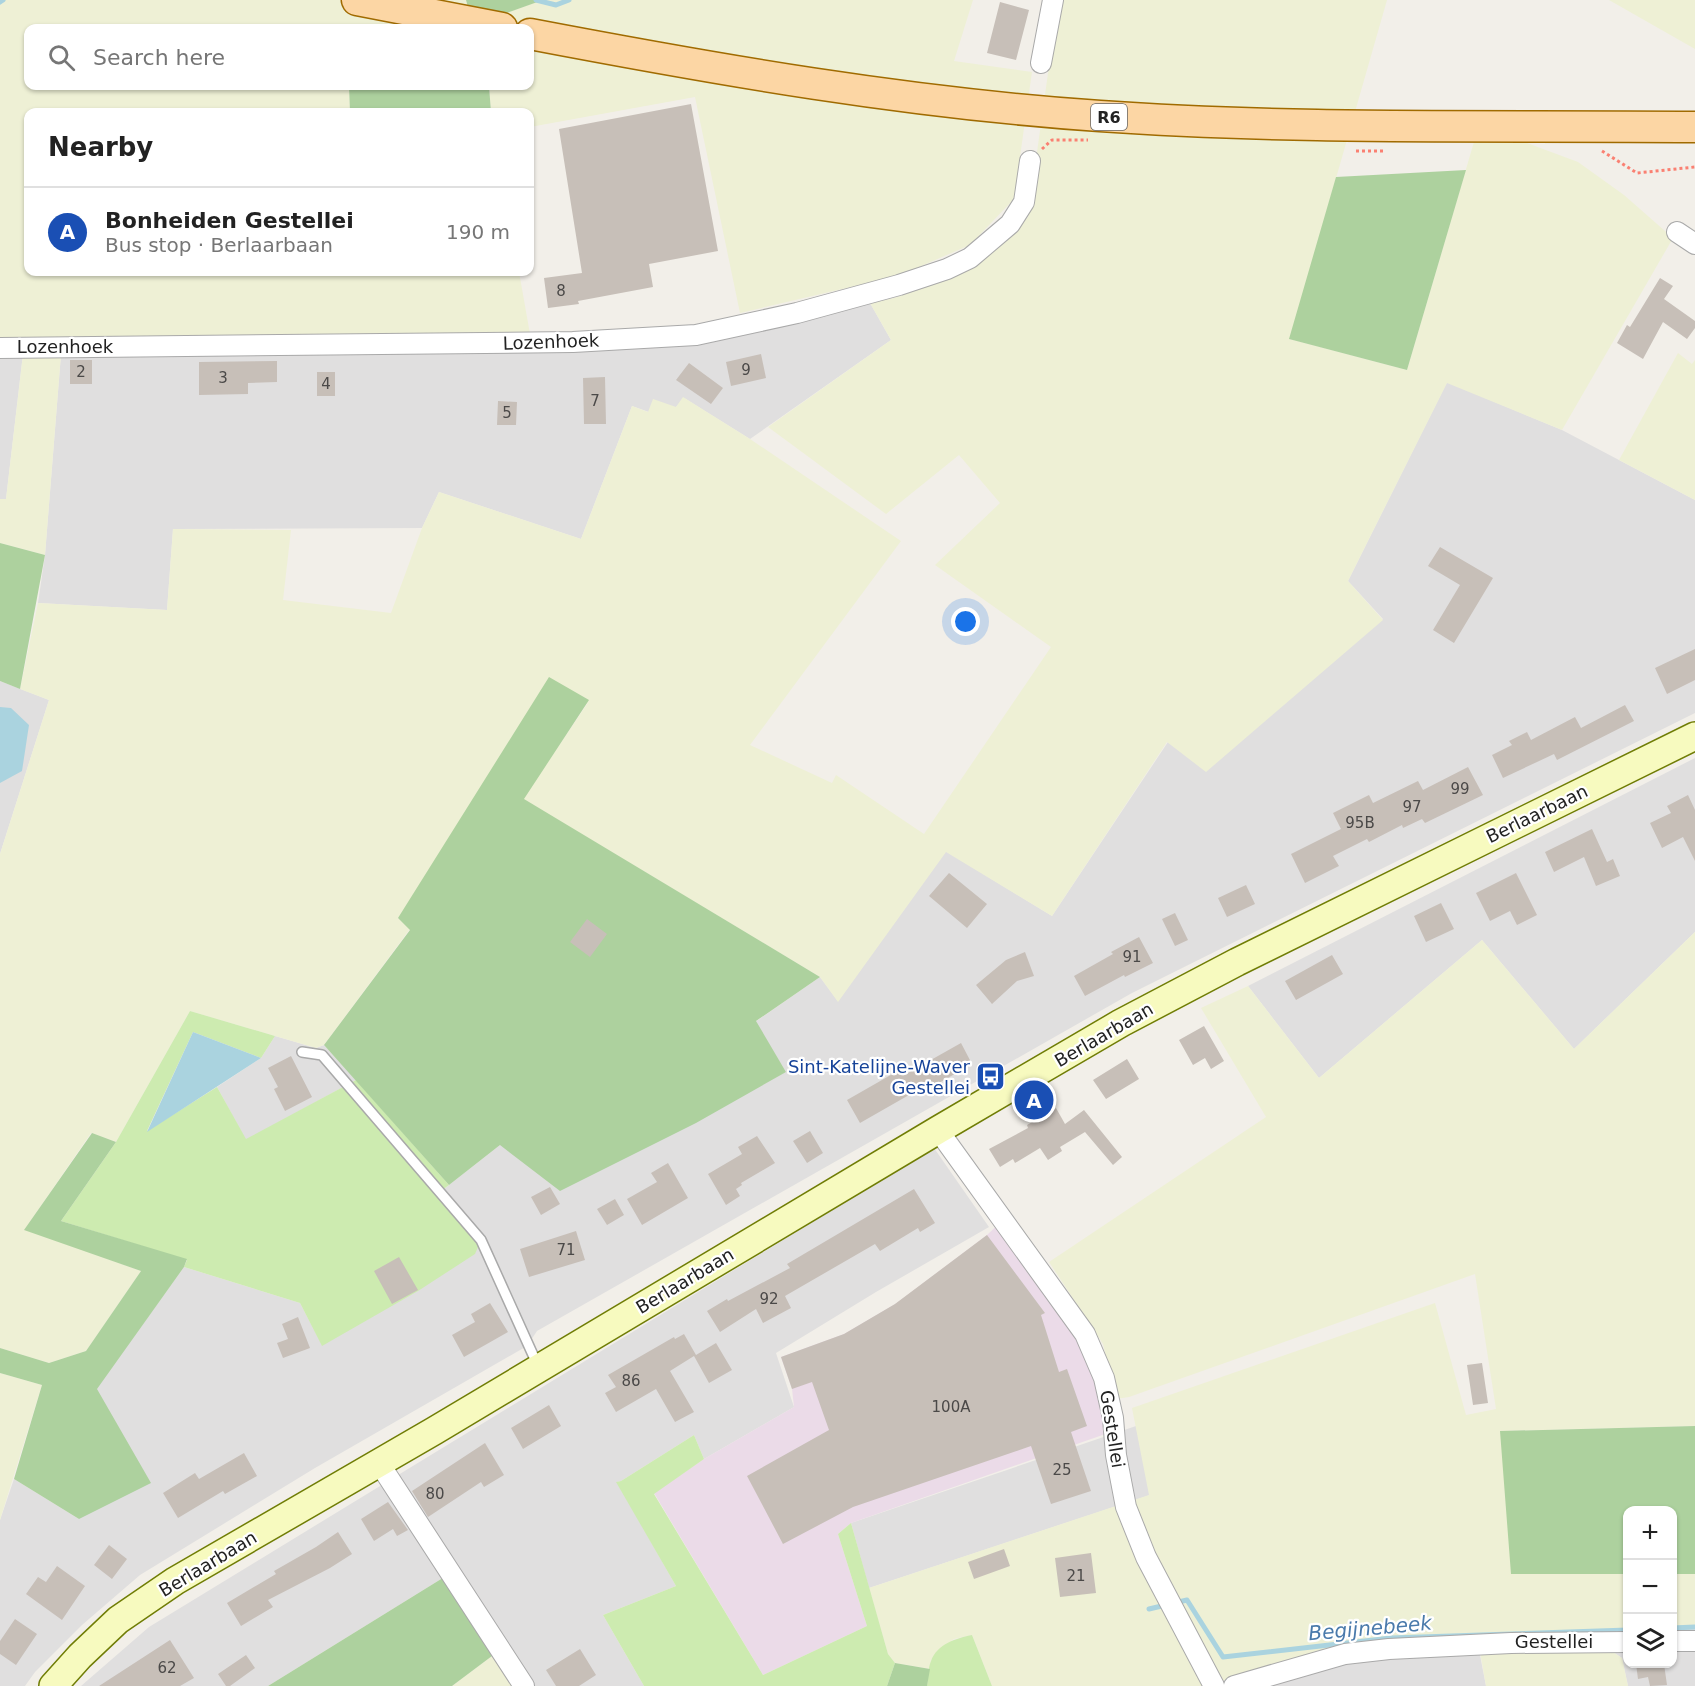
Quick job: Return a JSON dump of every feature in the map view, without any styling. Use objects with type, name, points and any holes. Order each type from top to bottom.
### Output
[{"type":"main road","points":[[357,0],[481,24]]},
{"type":"main road","name":"R6","points":[[534,35],[697,66],[821,86],[950,103],[1088,115],[1267,124],[1695,127]]},
{"type":"street","points":[[1041,63],[1053,0]]},
{"type":"street","name":"Lozenhoek","points":[[0,348],[573,342],[696,335],[797,313],[899,285],[970,258],[1010,224],[1024,202],[1030,161]]},
{"type":"street","points":[[1677,232],[1695,244]]},
{"type":"street","name":"Berlaarbaan","points":[[54,1686],[88,1648],[118,1620],[183,1577],[1121,1023],[1237,962],[1695,736]]},
{"type":"street","name":"Gestellei","points":[[938,1130],[1085,1334],[1104,1378],[1113,1418],[1116,1455],[1126,1507],[1146,1557],[1214,1686]]},
{"type":"street","points":[[378,1463],[524,1686]]},
{"type":"street","points":[[1677,1641],[1695,1641]]},
{"type":"street","name":"Gestellei","points":[[1234,1686],[1346,1654],[1389,1649],[1511,1643],[1623,1642]]},
{"type":"lane","points":[[302,1052],[322,1055],[482,1240],[539,1368]]},
{"type":"shaded area","points":[[870,303],[891,340],[750,439],[684,398],[676,407],[649,412],[632,406],[581,539],[439,492],[422,528],[173,529],[167,610],[38,603],[45,555],[61,354],[662,347]]},
{"type":"shaded area","points":[[23,354],[6,499],[0,499],[0,355]]},
{"type":"shaded area","points":[[1447,382],[1562,430],[1695,500],[1695,713],[1132,993],[537,1331],[527,1346],[315,1468],[140,1575],[82,1625],[35,1672],[25,1686],[0,1686],[0,1520],[14,1479],[79,1519],[96,1389],[184,1267],[300,1303],[322,1345],[440,1192],[500,1145],[786,1072],[755,1022],[820,977],[838,1001],[946,851],[1052,916],[1168,742],[1383,619],[1348,581]]},
{"type":"shaded area","points":[[0,681],[49,700],[0,854]]},
{"type":"shaded area","points":[[1695,758],[1695,932],[1574,1049],[1482,940],[1319,1078],[1248,986]]},
{"type":"shaded area","points":[[275,1036],[316,1048],[324,1045],[356,1080],[246,1140],[217,1087],[261,1058]]},
{"type":"shaded area","points":[[934,1148],[989,1227],[776,1353],[794,1407],[704,1459],[694,1435],[617,1482],[676,1586],[603,1615],[644,1686],[517,1686],[446,1576],[268,1686],[81,1686],[149,1627]]},
{"type":"shaded area","points":[[1003,1220],[1085,1334],[1114,1431],[851,1523],[838,1534],[867,1626],[763,1675],[654,1493],[704,1459],[794,1407],[792,1389],[781,1357],[844,1334],[897,1303],[987,1235]]},
{"type":"shaded area","points":[[1136,1426],[1150,1495],[869,1588],[851,1523]]},
{"type":"shaded area","points":[[1695,1627],[1695,1686],[1628,1686],[1624,1668],[1677,1668],[1677,1628]]},
{"type":"shaded area","points":[[1610,1630],[1623,1630],[1623,1663],[1622,1658],[1607,1648]]},
{"type":"shaded area","points":[[1476,1635],[1486,1686],[1209,1686],[1343,1647],[1391,1638]]},
{"type":"green space","points":[[5,0],[466,0],[473,24],[24,24],[24,90],[349,90],[350,108],[24,108],[24,276],[520,276],[530,334],[0,340],[0,4]]},
{"type":"green space","points":[[466,0],[543,0],[476,24],[473,24]]},
{"type":"green space","points":[[542,0],[973,0],[954,61],[1032,72],[1014,199],[970,245],[898,276],[740,313],[695,97],[534,126],[534,108],[491,108],[489,90],[534,90],[534,24],[476,24]]},
{"type":"green space","points":[[1061,0],[1387,0],[1290,339],[1407,370],[1476,135],[1527,143],[1578,162],[1624,195],[1673,238],[1562,430],[1447,383],[1348,581],[1383,620],[1206,772],[1167,742],[1052,916],[946,852],[838,1002],[820,977],[523,799],[589,701],[398,918],[410,929],[324,1045],[316,1048],[190,1011],[116,1142],[91,1133],[25,1229],[141,1271],[86,1351],[49,1363],[0,1348],[0,854],[49,700],[20,689],[38,603],[167,610],[173,529],[291,530],[283,600],[391,613],[422,528],[439,492],[581,539],[632,406],[648,412],[653,399],[676,407],[683,397],[750,439],[901,541],[750,745],[832,783],[836,775],[924,834],[1051,647],[935,565],[1000,503],[959,455],[886,514],[768,427],[891,340],[870,303],[894,298],[952,278],[1000,247],[1028,217],[1048,73]]},
{"type":"green space","points":[[1609,0],[1695,0],[1695,49]]},
{"type":"green space","points":[[349,90],[489,90],[491,108],[350,108]]},
{"type":"green space","points":[[1466,170],[1407,370],[1289,339],[1336,177]]},
{"type":"green space","points":[[1678,353],[1692,364],[1695,360],[1695,500],[1619,460]]},
{"type":"green space","points":[[23,354],[61,354],[45,555],[0,543],[0,499],[6,499]]},
{"type":"green space","points":[[0,543],[45,555],[20,689],[0,681]]},
{"type":"green space","points":[[549,677],[589,700],[524,799],[820,977],[756,1021],[786,1072],[696,1123],[560,1191],[500,1145],[449,1185],[324,1045],[410,930],[398,918]]},
{"type":"green space","points":[[1695,932],[1695,1426],[1501,1431],[1512,1573],[1623,1574],[1623,1630],[1390,1638],[1343,1647],[1222,1681],[1181,1601],[1155,1608],[1163,1608],[1205,1686],[992,1686],[972,1635],[954,1639],[941,1649],[931,1660],[930,1669],[895,1663],[888,1654],[869,1588],[1149,1495],[1132,1408],[1435,1303],[1466,1415],[1496,1409],[1475,1274],[1129,1397],[1116,1399],[1103,1344],[1049,1262],[1266,1117],[1201,1008],[1248,986],[1319,1078],[1482,940],[1574,1049]]},
{"type":"green space","points":[[190,1011],[275,1036],[261,1058],[193,1032],[147,1131],[217,1087],[246,1139],[356,1080],[449,1185],[441,1191],[481,1240],[475,1254],[418,1291],[322,1346],[300,1303],[184,1267],[187,1260],[61,1221],[116,1142]]},
{"type":"green space","points":[[92,1133],[116,1142],[61,1221],[187,1259],[184,1267],[97,1389],[151,1483],[79,1519],[14,1479],[42,1385],[0,1373],[0,1348],[49,1363],[86,1351],[141,1271],[24,1230]]},
{"type":"green space","points":[[0,1373],[42,1385],[0,1520]]},
{"type":"green space","points":[[1695,1426],[1695,1574],[1677,1574],[1677,1506],[1623,1506],[1623,1574],[1511,1574],[1500,1431]]},
{"type":"green space","points":[[694,1435],[704,1459],[654,1494],[763,1675],[867,1626],[838,1534],[851,1523],[888,1654],[895,1663],[887,1686],[644,1686],[603,1615],[676,1586],[616,1482]]},
{"type":"green space","points":[[1677,1574],[1695,1574],[1695,1627],[1677,1628]]},
{"type":"green space","points":[[446,1576],[496,1653],[452,1686],[268,1686]]},
{"type":"green space","points":[[972,1635],[992,1686],[927,1686],[930,1664],[938,1650],[954,1640]]},
{"type":"green space","points":[[1607,1648],[1622,1658],[1628,1686],[1486,1686],[1480,1652]]},
{"type":"green space","points":[[496,1653],[517,1686],[452,1686]]},
{"type":"green space","points":[[895,1663],[930,1669],[927,1686],[887,1686]]},
{"type":"water","points":[[0,707],[11,708],[29,725],[22,771],[0,783]]},
{"type":"water","points":[[193,1032],[261,1058],[147,1132]]},
{"type":"building","points":[[1000,2],[1029,10],[1016,60],[987,53]]},
{"type":"building","points":[[691,104],[718,251],[649,264],[653,287],[578,301],[579,304],[548,308],[544,278],[582,273],[559,129]]},
{"type":"building","points":[[1660,278],[1673,286],[1664,299],[1695,321],[1695,328],[1687,339],[1663,322],[1643,359],[1617,343],[1627,325],[1630,327]]},
{"type":"building","points":[[761,354],[766,378],[731,386],[726,362]]},
{"type":"building","points":[[70,360],[92,360],[92,384],[70,384]]},
{"type":"building","points":[[277,361],[277,382],[248,383],[248,394],[199,395],[199,362]]},
{"type":"building","points":[[689,363],[723,388],[711,404],[676,380]]},
{"type":"building","points":[[317,372],[335,372],[335,396],[317,396]]},
{"type":"building","points":[[605,377],[606,424],[584,424],[583,378]]},
{"type":"building","points":[[498,401],[517,402],[516,425],[497,425]]},
{"type":"building","points":[[1440,547],[1493,578],[1454,643],[1433,630],[1460,585],[1428,566]]},
{"type":"building","points":[[1695,649],[1695,680],[1667,694],[1655,668]]},
{"type":"building","points":[[1625,705],[1634,721],[1557,760],[1554,754],[1503,778],[1492,755],[1512,745],[1509,741],[1527,732],[1531,740],[1575,717],[1581,728]]},
{"type":"building","points":[[1468,767],[1483,795],[1425,823],[1422,819],[1403,828],[1402,825],[1369,842],[1367,839],[1333,856],[1339,866],[1305,883],[1291,854],[1341,829],[1333,813],[1369,795],[1373,803],[1418,781],[1423,790]]},
{"type":"building","points":[[1688,795],[1695,810],[1695,861],[1683,837],[1662,848],[1650,823],[1671,813],[1667,806]]},
{"type":"building","points":[[1592,829],[1607,862],[1613,859],[1620,876],[1596,886],[1584,857],[1554,872],[1545,852]]},
{"type":"building","points":[[949,873],[987,904],[967,928],[929,896]]},
{"type":"building","points":[[1516,873],[1537,915],[1517,925],[1510,911],[1490,921],[1476,893]]},
{"type":"building","points":[[1246,885],[1255,904],[1227,917],[1218,898]]},
{"type":"building","points":[[1441,903],[1454,929],[1426,942],[1414,916]]},
{"type":"building","points":[[1175,913],[1188,940],[1175,946],[1162,919]]},
{"type":"building","points":[[587,919],[607,934],[590,957],[570,942]]},
{"type":"building","points":[[1139,937],[1153,963],[1125,977],[1124,975],[1085,996],[1074,976]]},
{"type":"building","points":[[1025,952],[1034,976],[1017,981],[992,1004],[976,985],[1006,960]]},
{"type":"building","points":[[1332,955],[1343,974],[1296,1000],[1285,981]]},
{"type":"building","points":[[1204,1026],[1224,1061],[1211,1069],[1205,1058],[1193,1065],[1179,1040]]},
{"type":"building","points":[[961,1043],[972,1064],[918,1095],[916,1091],[860,1123],[847,1100],[903,1068],[906,1074]]},
{"type":"building","points":[[291,1056],[312,1097],[285,1111],[274,1089],[278,1087],[268,1068]]},
{"type":"building","points":[[1127,1059],[1139,1079],[1106,1099],[1093,1080]]},
{"type":"building","points":[[1056,1108],[1065,1124],[1084,1110],[1122,1157],[1113,1165],[1085,1132],[1060,1147],[1062,1151],[1048,1160],[1040,1148],[1015,1163],[1013,1159],[1000,1167],[989,1149],[1028,1128],[1027,1125]]},
{"type":"building","points":[[810,1131],[823,1153],[807,1163],[793,1141]]},
{"type":"building","points":[[757,1136],[775,1163],[741,1183],[742,1185],[736,1189],[740,1196],[726,1205],[708,1174],[742,1154],[738,1147]]},
{"type":"building","points":[[668,1163],[688,1198],[642,1225],[627,1199],[657,1182],[651,1173]]},
{"type":"building","points":[[550,1187],[560,1204],[541,1215],[531,1197]]},
{"type":"building","points":[[914,1189],[935,1223],[920,1232],[918,1228],[880,1251],[875,1244],[785,1296],[791,1308],[763,1323],[756,1309],[720,1332],[707,1311],[790,1268],[787,1264]]},
{"type":"building","points":[[615,1199],[624,1215],[607,1225],[597,1209]]},
{"type":"building","points":[[576,1231],[585,1260],[529,1277],[520,1249]]},
{"type":"building","points":[[987,1235],[1045,1313],[1041,1315],[1059,1372],[1067,1369],[1087,1426],[1071,1432],[1091,1491],[1051,1504],[1031,1446],[853,1507],[783,1544],[747,1476],[829,1430],[812,1382],[792,1389],[781,1357],[844,1334],[895,1304]]},
{"type":"building","points":[[399,1257],[418,1290],[392,1304],[374,1271]]},
{"type":"building","points":[[490,1303],[508,1332],[464,1357],[452,1335],[475,1322],[471,1314]]},
{"type":"building","points":[[298,1317],[310,1348],[283,1358],[277,1343],[288,1339],[282,1324]]},
{"type":"building","points":[[684,1334],[696,1355],[716,1343],[732,1370],[709,1383],[694,1356],[670,1371],[694,1412],[675,1422],[656,1389],[616,1412],[605,1393],[616,1387],[608,1375],[674,1337],[675,1339]]},
{"type":"building","points":[[1482,1363],[1488,1403],[1473,1405],[1467,1365]]},
{"type":"building","points":[[549,1405],[561,1426],[523,1449],[511,1428]]},
{"type":"building","points":[[485,1443],[504,1475],[484,1487],[481,1482],[428,1517],[412,1491]]},
{"type":"building","points":[[244,1453],[257,1476],[225,1494],[223,1491],[178,1518],[163,1493],[195,1473],[199,1479]]},
{"type":"building","points":[[388,1502],[408,1530],[397,1536],[393,1529],[374,1541],[361,1519]]},
{"type":"building","points":[[338,1532],[352,1554],[268,1600],[273,1607],[241,1626],[227,1603],[276,1574],[274,1571]]},
{"type":"building","points":[[109,1545],[127,1559],[112,1579],[94,1565]]},
{"type":"building","points":[[1004,1549],[1010,1566],[974,1579],[968,1562]]},
{"type":"building","points":[[1091,1553],[1096,1593],[1060,1597],[1055,1558]]},
{"type":"building","points":[[57,1566],[85,1586],[62,1620],[26,1594],[38,1577],[46,1582]]},
{"type":"building","points":[[15,1619],[37,1634],[16,1665],[0,1654],[0,1641]]},
{"type":"building","points":[[170,1640],[194,1678],[180,1686],[99,1686]]},
{"type":"building","points":[[580,1649],[596,1675],[579,1686],[556,1686],[546,1670]]},
{"type":"building","points":[[246,1655],[255,1668],[230,1686],[226,1686],[218,1674]]},
{"type":"building","points":[[1637,1668],[1665,1668],[1667,1685],[1650,1686],[1648,1677],[1638,1679]]},
{"type":"waterway","points":[[536,0],[556,5],[569,0]]},
{"type":"waterway","name":"Begijnebeek","points":[[1149,1609],[1187,1600],[1223,1657],[1391,1638],[1623,1630]]},
{"type":"waterway","name":"Begijnebeek","points":[[1677,1628],[1695,1627]]},
{"type":"place","name":"Sint-Katelijne-Waver Gestellei","points":[[991,1077]]},
{"type":"place","name":"Bonheiden Gestellei","points":[[1034,1100]]}]
